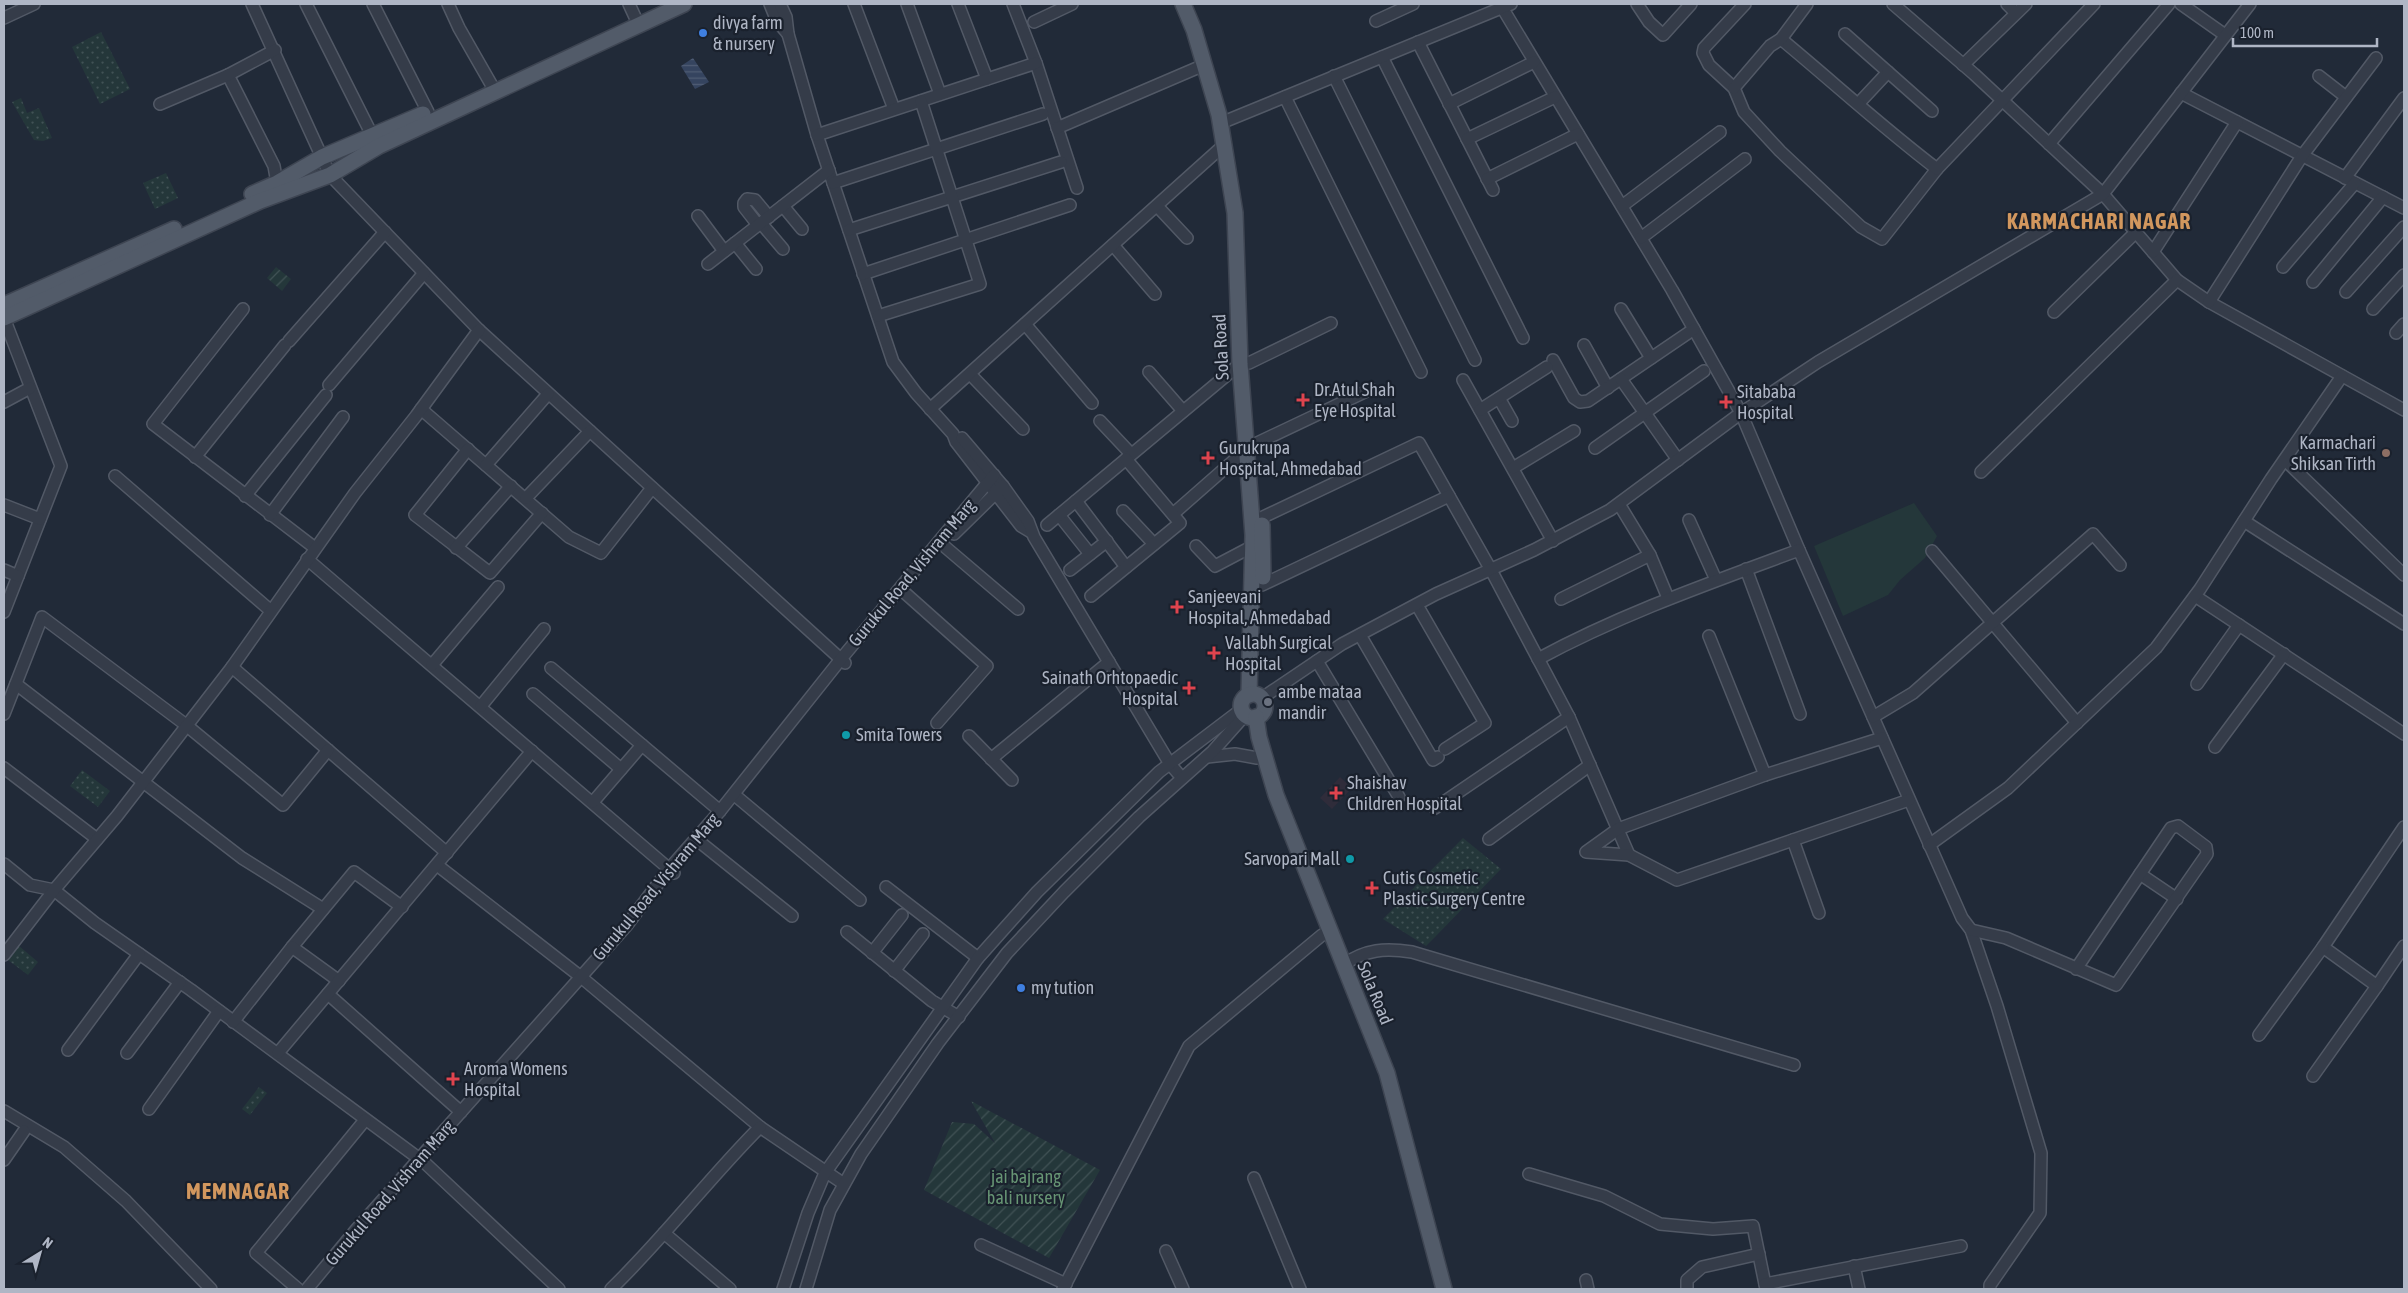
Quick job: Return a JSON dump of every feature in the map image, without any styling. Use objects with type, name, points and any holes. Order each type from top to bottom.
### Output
[{"type":"main road","points":[[4,304],[277,182],[322,157],[373,137],[492,84],[632,10],[665,4]]},
{"type":"main road","points":[[4,318],[260,200],[330,175],[379,146],[684,4]]},
{"type":"main road","name":"Sola Road","points":[[1183,4],[1225,121],[1224,145],[1235,214],[1251,446],[1264,548],[1260,657],[1255,696]]},
{"type":"main road","name":"Sola Road","points":[[1192,4],[1217,71],[1242,207],[1244,363]]},
{"type":"main road","name":"Sola Road","points":[[1251,446],[1255,696]]},
{"type":"main road","points":[[1255,696],[1264,709],[1249,714],[1242,701],[1255,696]]},
{"type":"main road","name":"Sola Road","points":[[1249,714],[1251,741],[1269,798],[1376,1068],[1435,1289]]},
{"type":"main road","name":"Sola Road","points":[[1249,714],[1259,737],[1276,795],[1387,1073],[1444,1289]]},
{"type":"street","points":[[4,18],[34,4]]},
{"type":"street","points":[[252,4],[275,50],[330,175],[479,330],[843,661]]},
{"type":"street","points":[[306,4],[373,137]]},
{"type":"street","points":[[373,4],[428,112]]},
{"type":"street","points":[[448,4],[459,28],[492,84]]},
{"type":"street","points":[[770,4],[777,21],[788,34]]},
{"type":"street","points":[[780,4],[786,17],[788,34],[817,135],[893,362],[930,410],[953,434],[956,442],[991,478],[1028,521],[1031,532],[1170,764],[1182,778]]},
{"type":"street","points":[[854,4],[894,110]]},
{"type":"street","points":[[907,4],[940,94]]},
{"type":"street","points":[[958,4],[987,79]]},
{"type":"street","points":[[1013,4],[1036,63],[1077,188]]},
{"type":"street","points":[[1034,22],[1072,4]]},
{"type":"street","points":[[1376,21],[1413,4]]},
{"type":"street","points":[[1637,4],[1649,22],[1663,35],[1691,4]]},
{"type":"street","points":[[1745,4],[1708,44],[1703,53],[1709,65],[1734,88],[1744,112],[1780,151],[1861,227],[1882,239],[1937,169],[2094,4]]},
{"type":"street","points":[[1734,88],[1770,46],[1781,39],[1806,4]]},
{"type":"street","points":[[1893,4],[2103,194],[2177,280],[2209,302],[2404,410]]},
{"type":"street","points":[[2007,4],[2016,13]]},
{"type":"street","points":[[1963,66],[2026,4]]},
{"type":"street","points":[[2049,144],[2169,4]]},
{"type":"street","points":[[2181,4],[2226,35]]},
{"type":"street","points":[[1255,696],[1360,635],[1417,605],[1553,541],[1620,504],[1741,413],[1818,362],[2103,194],[2250,4]]},
{"type":"street","points":[[1225,121],[1504,5],[1534,62],[1641,238],[1741,413],[1909,800],[1962,918],[1971,930],[1997,1006],[2041,1153],[2040,1213],[2006,1260],[1990,1285],[1990,1289]]},
{"type":"street","points":[[1844,34],[1932,111]]},
{"type":"street","points":[[1781,39],[1859,103],[1890,133],[1937,169]]},
{"type":"street","points":[[1418,42],[1492,190]]},
{"type":"street","points":[[160,104],[228,75],[275,50]]},
{"type":"street","points":[[1382,57],[1523,338]]},
{"type":"street","points":[[2209,302],[2302,156],[2376,58]]},
{"type":"street","points":[[1449,104],[1534,62]]},
{"type":"street","points":[[817,135],[1036,63]]},
{"type":"street","points":[[1057,128],[1204,65]]},
{"type":"street","points":[[1859,103],[1888,72]]},
{"type":"street","points":[[228,75],[274,166],[277,182]]},
{"type":"street","points":[[1334,76],[1475,360]]},
{"type":"street","points":[[2319,76],[2346,97]]},
{"type":"street","points":[[2181,93],[2404,208]]},
{"type":"street","points":[[1285,97],[1421,372]]},
{"type":"street","points":[[1467,139],[1555,97]]},
{"type":"street","points":[[2283,266],[2350,180],[2404,98]]},
{"type":"street","points":[[878,316],[980,284],[921,101]]},
{"type":"street","points":[[833,183],[1043,114]]},
{"type":"street","points":[[2153,252],[2237,122]]},
{"type":"street","points":[[1622,206],[1720,132]]},
{"type":"street","points":[[1487,178],[1578,134]]},
{"type":"street","points":[[930,410],[1224,145]]},
{"type":"street","points":[[1641,238],[1745,158]]},
{"type":"street","points":[[849,230],[1061,162]]},
{"type":"street","points":[[708,264],[829,170]]},
{"type":"street","points":[[2313,282],[2383,197]]},
{"type":"street","points":[[863,274],[966,238],[1070,205]]},
{"type":"street","points":[[783,206],[802,229]]},
{"type":"street","points":[[1157,206],[1187,238]]},
{"type":"street","points":[[698,216],[724,251]]},
{"type":"street","points":[[763,221],[783,249]]},
{"type":"street","points":[[2346,292],[2404,227]]},
{"type":"street","points":[[195,457],[287,343],[385,232]]},
{"type":"street","points":[[2054,312],[2136,232]]},
{"type":"street","points":[[735,243],[756,269]]},
{"type":"street","points":[[1113,245],[1155,294]]},
{"type":"street","points":[[245,496],[328,390],[424,273]]},
{"type":"street","points":[[2373,309],[2404,275]]},
{"type":"street","points":[[1981,472],[2177,280]]},
{"type":"street","points":[[243,309],[153,424],[315,548]]},
{"type":"street","points":[[1621,309],[1651,358]]},
{"type":"street","points":[[4,318],[61,466],[4,612]]},
{"type":"street","points":[[1047,525],[1183,411],[1244,363],[1331,323]]},
{"type":"street","points":[[1025,324],[1092,404]]},
{"type":"street","points":[[2396,333],[2404,324]]},
{"type":"street","points":[[1480,410],[1550,364],[1574,398],[1580,402],[1588,401],[1694,329]]},
{"type":"street","points":[[4,953],[97,839],[232,667],[315,548],[422,409],[479,330]]},
{"type":"street","points":[[1584,345],[1608,388]]},
{"type":"street","points":[[1595,448],[1704,371]]},
{"type":"street","points":[[1148,372],[1183,411]]},
{"type":"street","points":[[970,374],[1023,429]]},
{"type":"street","points":[[1930,845],[2008,788],[2156,648],[2195,596],[2342,376]]},
{"type":"street","points":[[1621,379],[1678,460]]},
{"type":"street","points":[[1463,380],[1553,541]]},
{"type":"street","points":[[4,402],[30,388]]},
{"type":"street","points":[[1173,514],[1251,446],[1372,389]]},
{"type":"street","points":[[486,465],[548,394]]},
{"type":"street","points":[[1499,398],[1512,421]]},
{"type":"street","points":[[422,409],[569,537],[601,553],[652,488]]},
{"type":"street","points":[[270,515],[344,417]]},
{"type":"street","points":[[1091,596],[1180,523],[1100,422]]},
{"type":"street","points":[[1513,468],[1574,430]]},
{"type":"street","points":[[526,498],[590,431]]},
{"type":"street","points":[[1261,518],[1419,443],[1491,570],[1569,717],[1630,854]]},
{"type":"street","points":[[468,450],[415,515],[490,573],[542,514]]},
{"type":"street","points":[[2285,460],[2404,575]]},
{"type":"street","points":[[115,476],[271,611]]},
{"type":"street","name":"Gurukul Road, Vishram Marg","points":[[314,1289],[461,1112],[631,929],[672,871],[991,478]]},
{"type":"street","points":[[456,548],[511,486]]},
{"type":"street","name":"Gurukul Road, Vishram Marg","points":[[672,871],[700,843],[843,661],[944,546],[1000,489]]},
{"type":"street","points":[[1262,585],[1449,496]]},
{"type":"street","points":[[1076,501],[1126,567]]},
{"type":"street","points":[[1620,504],[1650,555],[1668,598]]},
{"type":"street","points":[[4,505],[40,519]]},
{"type":"street","points":[[1123,511],[1154,544]]},
{"type":"street","points":[[1059,516],[1090,554]]},
{"type":"street","points":[[1689,520],[1716,580]]},
{"type":"street","points":[[2244,521],[2404,624]]},
{"type":"street","points":[[1873,717],[1913,693],[2093,534],[2120,565]]},
{"type":"street","points":[[1070,570],[1107,541]]},
{"type":"street","points":[[944,546],[1018,608]]},
{"type":"street","points":[[1196,546],[1215,566],[1253,546]]},
{"type":"street","points":[[1538,659],[1569,642],[1668,598],[1799,550]]},
{"type":"street","points":[[1932,551],[2077,724]]},
{"type":"street","points":[[1561,599],[1650,555]]},
{"type":"street","points":[[307,559],[672,871]]},
{"type":"street","points":[[4,570],[18,576]]},
{"type":"street","points":[[1746,570],[1800,714]]},
{"type":"street","points":[[432,665],[498,587]]},
{"type":"street","points":[[905,592],[987,666],[937,723]]},
{"type":"street","points":[[2195,596],[2404,734]]},
{"type":"street","points":[[1360,635],[1433,760],[1486,723],[1417,605]]},
{"type":"street","points":[[4,714],[42,617],[186,725],[283,805],[328,750]]},
{"type":"street","points":[[2197,684],[2239,625]]},
{"type":"street","points":[[480,706],[544,629]]},
{"type":"street","points":[[1709,636],[1765,775]]},
{"type":"street","points":[[2215,747],[2284,654]]},
{"type":"street","points":[[1317,661],[1400,797]]},
{"type":"street","points":[[991,759],[1109,662]]},
{"type":"street","points":[[232,667],[447,853]]},
{"type":"street","points":[[551,668],[720,811]]},
{"type":"street","points":[[16,684],[242,858],[324,909]]},
{"type":"street","points":[[533,694],[621,769]]},
{"type":"street","points":[[784,1289],[808,1213],[826,1173],[978,958],[1037,892],[1110,819],[1170,764],[1249,714]]},
{"type":"street","points":[[806,1289],[830,1210],[861,1154],[959,1016],[1007,953],[1064,892],[1182,778],[1206,758],[1249,714]]},
{"type":"street","points":[[1435,808],[1569,717]]},
{"type":"street","points":[[969,736],[1012,780]]},
{"type":"street","points":[[1882,738],[1765,775],[1618,829],[1586,852],[1630,854],[1677,880],[1909,800]]},
{"type":"street","points":[[593,802],[642,745]]},
{"type":"street","points":[[278,1053],[532,752]]},
{"type":"street","points":[[1206,758],[1235,754],[1257,758]]},
{"type":"street","points":[[1489,839],[1590,765]]},
{"type":"street","points":[[4,768],[97,839]]},
{"type":"street","points":[[737,797],[860,900]]},
{"type":"street","points":[[1971,930],[2006,938],[2076,969],[2116,985],[2208,851],[2206,847],[2178,826],[2171,828],[2076,969]]},
{"type":"street","points":[[2260,1035],[2323,947],[2404,827]]},
{"type":"street","points":[[1793,840],[1819,914]]},
{"type":"street","points":[[700,843],[792,916]]},
{"type":"street","points":[[4,864],[30,885],[54,890],[95,923],[278,1053],[422,1161],[559,1289]]},
{"type":"street","points":[[437,865],[583,979],[760,1127],[844,1184]]},
{"type":"street","points":[[233,1022],[354,872],[402,907]]},
{"type":"street","points":[[2140,874],[2176,899]]},
{"type":"street","points":[[886,887],[978,958]]},
{"type":"street","points":[[872,953],[902,915]]},
{"type":"street","points":[[847,932],[932,1001],[959,1016]]},
{"type":"street","points":[[894,971],[923,934]]},
{"type":"street","points":[[981,1245],[1064,1287],[1189,1046],[1322,934]]},
{"type":"street","points":[[2313,1076],[2404,946]]},
{"type":"street","points":[[292,947],[339,980]]},
{"type":"street","points":[[2323,947],[2377,986]]},
{"type":"street","points":[[1343,965],[1354,957],[1375,950],[1412,952],[1794,1065]]},
{"type":"street","points":[[68,1050],[139,954]]},
{"type":"street","name":"Gurukul Road, Vishram Marg","points":[[307,1289],[583,979]]},
{"type":"street","points":[[127,1053],[180,982]]},
{"type":"street","points":[[328,994],[461,1112]]},
{"type":"street","points":[[150,1108],[219,1011]]},
{"type":"street","points":[[4,1111],[71,1153],[126,1201],[211,1289]]},
{"type":"street","points":[[4,1119],[60,1152],[121,1206],[202,1289]]},
{"type":"street","points":[[298,1289],[256,1253],[365,1120]]},
{"type":"street","points":[[611,1289],[642,1259],[723,1164],[760,1127]]},
{"type":"street","points":[[4,1160],[24,1131]]},
{"type":"street","points":[[1528,1174],[1604,1196],[1660,1224],[1714,1229],[1753,1226],[1766,1287],[1854,1266],[1961,1246]]},
{"type":"street","points":[[1254,1178],[1300,1289]]},
{"type":"street","points":[[664,1233],[730,1289]]},
{"type":"street","points":[[1166,1251],[1183,1289]]},
{"type":"street","points":[[1687,1289],[1687,1280],[1702,1267],[1759,1254]]},
{"type":"street","points":[[1854,1266],[1859,1289]]},
{"type":"shaded area","name":"Shaishav Children Hospital","points":[[1340,777],[1352,788],[1332,809],[1320,798]]},
{"type":"green space","points":[[101,32],[130,89],[100,104],[72,47]]},
{"type":"green space","points":[[21,98],[27,113],[39,108],[52,138],[43,141],[34,140],[12,102]]},
{"type":"green space","points":[[166,173],[178,198],[155,209],[143,183]]},
{"type":"green space","points":[[276,267],[291,279],[282,291],[267,278]]},
{"type":"green space","points":[[1914,503],[1937,536],[1925,558],[1900,580],[1888,595],[1843,616],[1814,546]]},
{"type":"green space","points":[[82,770],[110,791],[98,807],[70,786]]},
{"type":"green space","points":[[1463,838],[1501,869],[1426,946],[1383,919]]},
{"type":"green space","points":[[19,946],[38,962],[28,975],[8,960]]},
{"type":"green space","points":[[259,1087],[267,1093],[250,1115],[242,1109]]},
{"type":"green space","name":"jai bajrang bali nursery","points":[[971,1101],[1100,1170],[1049,1258],[924,1190],[952,1122],[974,1124],[995,1143]]},
{"type":"water","points":[[693,58],[709,82],[695,89],[681,66]]},
{"type":"place","name":"divya farm & nursery","points":[[703,33]]},
{"type":"place","name":"Dr.Atul Shah Eye Hospital","points":[[1303,400]]},
{"type":"place","name":"Sitababa Hospital","points":[[1726,402]]},
{"type":"place","name":"Karmachari Shiksan Tirth","points":[[2386,453]]},
{"type":"place","name":"Gurukrupa Hospital, Ahmedabad","points":[[1208,458]]},
{"type":"place","name":"Sanjeevani Hospital, Ahmedabad","points":[[1177,607]]},
{"type":"place","name":"Vallabh Surgical Hospital","points":[[1214,653]]},
{"type":"place","name":"Sainath Orhtopaedic Hospital","points":[[1189,688]]},
{"type":"place","name":"ambe mataa mandir","points":[[1268,702]]},
{"type":"place","name":"Smita Towers","points":[[846,735]]},
{"type":"place","name":"Shaishav Children Hospital","points":[[1336,793]]},
{"type":"place","name":"Sarvopari Mall","points":[[1350,859]]},
{"type":"place","name":"Cutis Cosmetic Plastic Surgery Centre","points":[[1372,888]]},
{"type":"place","name":"my tution","points":[[1021,988]]},
{"type":"place","name":"Aroma Womens Hospital","points":[[453,1079]]},
{"type":"district","name":"KARMACHARI NAGAR","points":[[2099,221]]},
{"type":"district","name":"MEMNAGAR","points":[[238,1191]]}]
